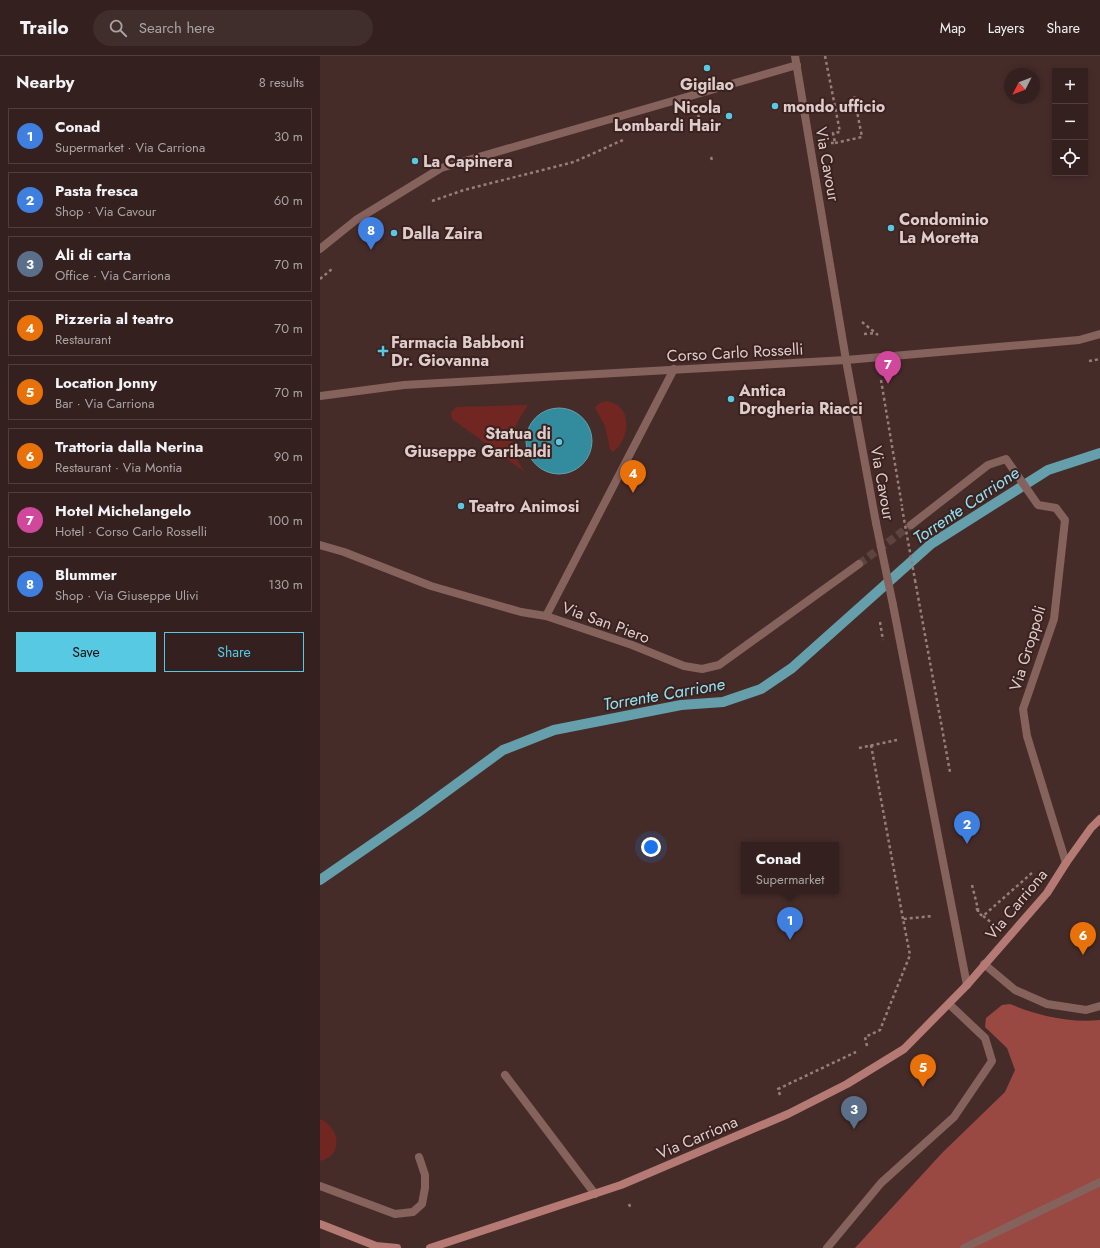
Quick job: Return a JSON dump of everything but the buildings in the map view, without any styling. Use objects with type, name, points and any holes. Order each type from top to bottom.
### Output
[{"type":"main road","name":"Via Carriona","points":[[430,1248],[621,1185],[788,1114],[847,1084],[904,1049],[967,985],[1047,893],[1091,828],[1100,820]]},
{"type":"main road","points":[[320,1224],[377,1247],[397,1248]]},
{"type":"street","name":"Via Cavour","points":[[795,56],[846,360],[876,523],[967,985]]},
{"type":"street","points":[[320,249],[356,220],[441,168],[796,65]]},
{"type":"street","name":"Corso Carlo Rosselli","points":[[320,396],[404,385],[846,360],[1079,340],[1100,334]]},
{"type":"street","points":[[546,616],[674,370]]},
{"type":"street","name":"Via Groppoli","points":[[911,525],[988,465],[1006,459],[1038,505],[1056,508],[1065,520],[1054,619],[1023,709],[1028,736],[1066,863]]},
{"type":"street","name":"Via San Piero","points":[[320,545],[344,552],[431,586],[521,612],[546,616],[632,645],[684,666],[702,669],[719,665],[859,564]]},
{"type":"street","points":[[984,964],[1015,990],[1047,1004],[1086,1010],[1100,1006]]},
{"type":"street","points":[[827,1248],[881,1183],[954,1117],[992,1061],[984,1038],[949,1004]]},
{"type":"street","points":[[505,1075],[595,1194]]},
{"type":"street","points":[[320,1186],[395,1214],[413,1212],[422,1204],[425,1188],[425,1175],[419,1157]]},
{"type":"street","points":[[964,1248],[1100,1182]]},
{"type":"path","points":[[825,56],[840,132],[834,134],[835,143]]},
{"type":"path","points":[[828,144],[862,137],[854,96]]},
{"type":"path","points":[[697,118],[704,116]]},
{"type":"path","points":[[430,202],[464,190],[574,162],[627,139]]},
{"type":"path","points":[[320,279],[336,266]]},
{"type":"path","points":[[860,321],[880,336]]},
{"type":"path","points":[[881,380],[902,508],[950,775]]},
{"type":"path","points":[[788,1114],[778,1088],[852,1053],[868,1049],[865,1037],[880,1030],[910,955],[871,745]]},
{"type":"path","points":[[971,882],[978,913],[983,916],[1054,854],[1060,844]]},
{"type":"path","points":[[903,919],[953,914],[978,909]]},
{"type":"shaded area","points":[[606,401],[621,408],[625,415],[626,431],[619,446],[613,452],[610,449],[605,426],[595,408],[598,404]]},
{"type":"shaded area","points":[[528,405],[518,422],[513,438],[515,455],[525,472],[452,419],[451,412],[457,407]]},
{"type":"shaded area","points":[[1010,1004],[1055,1018],[1089,1021],[1100,1020],[1100,1248],[855,1248],[942,1153],[1005,1092],[1015,1070],[1007,1048],[985,1027],[986,1018],[1002,1005]]},
{"type":"shaded area","points":[[320,1119],[332,1128],[335,1134],[336,1148],[328,1158],[320,1161]]},
{"type":"water","points":[[559,408],[572,411],[582,418],[589,428],[592,441],[589,454],[582,464],[572,471],[559,474],[546,471],[536,464],[529,454],[526,441],[529,428],[536,418],[546,411]]},
{"type":"waterway","name":"Torrente Carrione","points":[[320,880],[417,813],[503,750],[554,730],[681,705],[723,702],[761,689],[792,668],[931,544],[1048,470],[1100,453]]},
{"type":"tunnel","points":[[859,564],[911,525]]},
{"type":"place","name":"Gigilao","points":[[707,68]]},
{"type":"place","name":"mondo ufficio","points":[[775,106]]},
{"type":"place","name":"Nicola Lombardi Hair","points":[[729,116]]},
{"type":"place","name":"La Capinera","points":[[415,161]]},
{"type":"place","name":"Condominio La Moretta","points":[[891,228]]},
{"type":"place","name":"Dalla Zaira","points":[[394,233]]},
{"type":"place","name":"Blummer","points":[[371,250]]},
{"type":"place","name":"Farmacia Babboni Dr. Giovanna","points":[[383,351]]},
{"type":"place","name":"Hotel Michelangelo","points":[[888,384]]},
{"type":"place","name":"Antica Drogheria Riacci","points":[[731,399]]},
{"type":"place","name":"Statua di Giuseppe Garibaldi","points":[[559,442]]},
{"type":"place","name":"Pizzeria al teatro","points":[[633,493]]},
{"type":"place","name":"Teatro Animosi","points":[[461,506]]},
{"type":"place","name":"Pasta fresca","points":[[967,844]]},
{"type":"place","name":"Conad","points":[[790,940]]},
{"type":"place","name":"Trattoria dalla Nerina","points":[[1083,955]]},
{"type":"place","name":"Location Jonny","points":[[923,1087]]},
{"type":"place","name":"Ali di carta","points":[[854,1129]]}]
